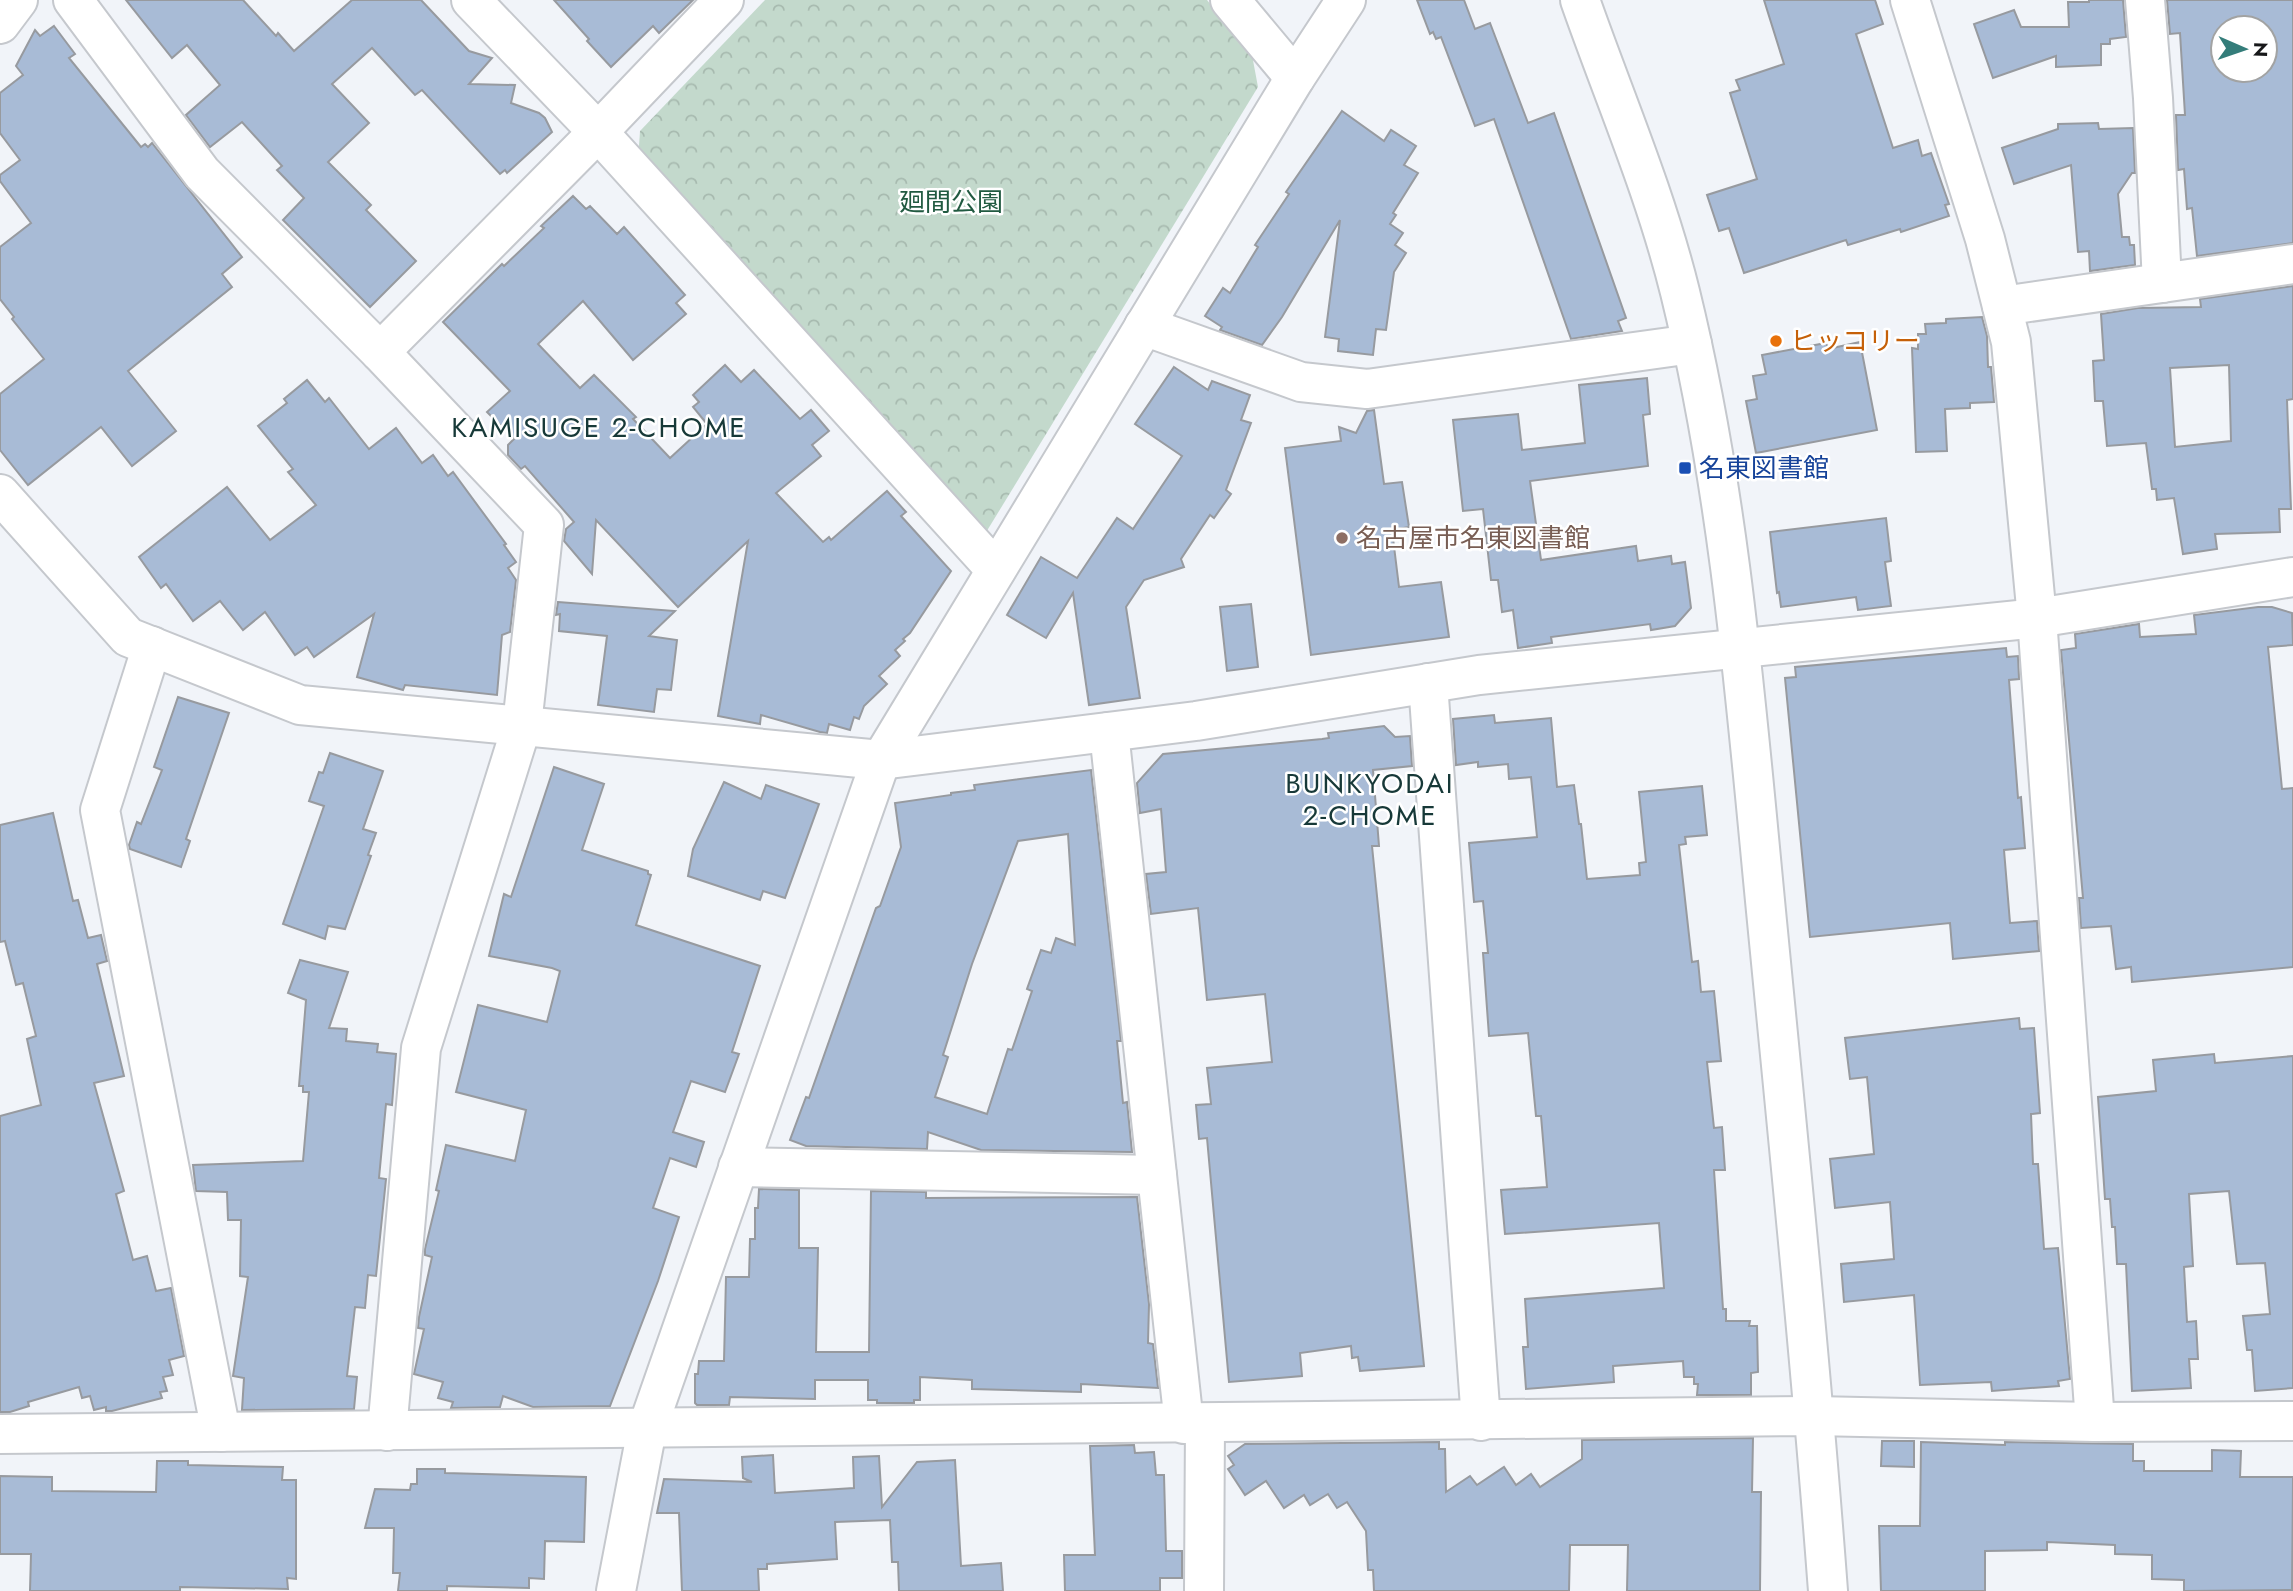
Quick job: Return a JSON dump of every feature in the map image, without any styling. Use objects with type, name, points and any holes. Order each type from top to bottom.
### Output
[{"type":"street","points":[[0,24],[18,0]]},
{"type":"street","points":[[73,0],[202,173],[380,352],[544,526],[522,725],[421,1048],[387,1431]]},
{"type":"street","points":[[471,0],[598,132],[996,570]]},
{"type":"street","points":[[380,352],[598,132],[723,0]]},
{"type":"street","points":[[1230,0],[1295,78]]},
{"type":"street","points":[[616,1591],[647,1429],[881,760],[1295,78],[1346,0]]},
{"type":"street","points":[[1580,0],[1656,202],[1692,344],[1716,471],[1741,649],[1815,1416],[1828,1591]]},
{"type":"street","points":[[1910,0],[1985,239],[2011,342],[2037,618],[2095,1422]]},
{"type":"street","points":[[2145,0],[2153,98],[2162,283]]},
{"type":"street","points":[[2002,306],[2293,264]]},
{"type":"street","points":[[1144,326],[1301,382],[1367,389],[1692,344]]},
{"type":"street","points":[[0,494],[128,637],[300,705],[881,760],[1196,721],[1479,675],[2037,618],[2293,577]]},
{"type":"street","points":[[152,646],[100,810],[221,1433]]},
{"type":"street","points":[[1428,683],[1481,1421]]},
{"type":"street","points":[[1109,732],[1157,1175],[1194,1424],[1204,1591]]},
{"type":"street","points":[[738,1167],[1157,1175]]},
{"type":"street","points":[[0,1434],[1815,1416],[2095,1422],[2293,1421]]},
{"type":"green space","name":"廻間公園","points":[[765,0],[1207,0],[1252,55],[1258,87],[985,534],[638,161],[640,131]]},
{"type":"building","points":[[126,0],[243,0],[276,36],[278,33],[294,51],[352,0],[421,0],[469,51],[492,58],[469,84],[515,85],[511,103],[539,113],[545,118],[552,132],[507,173],[505,170],[500,174],[422,90],[415,95],[372,48],[332,84],[369,123],[328,162],[371,205],[366,210],[416,261],[370,307],[283,220],[304,198],[277,170],[282,166],[242,122],[210,147],[186,115],[220,85],[187,45],[172,58]]},
{"type":"building","points":[[554,0],[693,0],[659,33],[653,26],[611,67]]},
{"type":"building","points":[[1417,0],[1464,0],[1475,29],[1490,23],[1528,123],[1554,113],[1626,318],[1618,321],[1622,331],[1571,339],[1494,119],[1475,126],[1441,37],[1436,39],[1433,32],[1430,34]]},
{"type":"building","points":[[1764,0],[1875,0],[1883,24],[1856,34],[1893,148],[1918,140],[1922,156],[1931,153],[1949,204],[1945,205],[1949,216],[1901,232],[1900,229],[1848,245],[1846,240],[1744,273],[1729,228],[1719,231],[1707,195],[1757,179],[1730,93],[1740,90],[1736,80],[1784,64]]},
{"type":"building","points":[[2123,0],[2126,37],[2110,39],[2110,44],[2101,44],[2101,65],[2056,67],[2056,56],[1993,78],[1974,24],[2014,10],[2021,27],[2069,27],[2068,2]]},
{"type":"building","points":[[2167,0],[2293,0],[2293,243],[2197,256],[2192,208],[2187,209],[2184,169],[2178,170],[2176,115],[2185,115],[2180,33],[2170,34]]},
{"type":"building","points":[[54,26],[75,54],[69,58],[141,147],[145,144],[148,147],[152,143],[242,257],[222,274],[232,287],[128,371],[176,431],[132,466],[101,427],[28,485],[0,450],[0,394],[44,359],[12,319],[14,317],[0,299],[0,247],[31,223],[0,181],[0,175],[20,160],[0,133],[0,93],[23,75],[16,66],[35,30],[40,36]]},
{"type":"building","points":[[1342,111],[1384,141],[1391,130],[1416,146],[1404,165],[1418,173],[1393,213],[1396,215],[1390,224],[1403,233],[1395,245],[1406,253],[1394,272],[1386,330],[1376,329],[1373,355],[1338,351],[1339,339],[1325,337],[1340,220],[1282,317],[1262,345],[1220,330],[1222,327],[1205,316],[1223,288],[1230,293],[1258,247],[1255,245],[1289,194],[1286,192]]},
{"type":"building","points":[[2098,123],[2099,129],[2133,128],[2135,173],[2132,173],[2118,194],[2122,237],[2129,237],[2130,245],[2134,245],[2135,265],[2090,271],[2089,251],[2078,252],[2071,165],[2014,184],[2002,148],[2058,129],[2058,124]]},
{"type":"building","points":[[573,196],[586,209],[590,206],[617,234],[624,227],[685,295],[676,303],[686,314],[633,360],[583,301],[538,344],[580,388],[594,375],[636,417],[633,419],[670,458],[707,424],[693,407],[699,402],[693,395],[725,365],[741,382],[754,370],[800,419],[811,410],[829,431],[812,445],[821,456],[776,493],[823,542],[829,537],[831,540],[887,491],[906,512],[901,516],[951,571],[910,633],[903,639],[905,641],[895,650],[900,656],[879,676],[887,684],[864,706],[859,719],[854,717],[850,730],[829,724],[827,733],[820,732],[761,715],[760,724],[718,716],[748,541],[678,607],[596,520],[592,574],[564,541],[566,529],[574,522],[525,466],[521,469],[508,455],[508,445],[514,439],[487,412],[510,391],[443,322],[502,264],[504,266],[544,228],[541,226]]},
{"type":"building","points":[[2293,286],[2293,399],[2287,400],[2291,509],[2279,509],[2280,532],[2215,534],[2217,549],[2183,554],[2174,498],[2157,500],[2156,489],[2152,489],[2146,443],[2107,446],[2103,401],[2095,401],[2093,361],[2104,360],[2101,314],[2138,308],[2201,307],[2200,299]],"holes":[[[2229,365],[2231,441],[2175,447],[2170,368]]]},
{"type":"building","points":[[1982,317],[1987,336],[1988,367],[1991,367],[1994,402],[1970,403],[1970,408],[1945,409],[1947,451],[1916,452],[1912,348],[1918,349],[1918,334],[1926,334],[1925,324],[1946,323],[1946,319]]},
{"type":"building","points":[[1860,342],[1877,430],[1756,453],[1746,401],[1757,399],[1753,376],[1766,374],[1762,355],[1826,343],[1828,349]]},
{"type":"building","points":[[1174,367],[1208,390],[1212,381],[1250,395],[1241,420],[1251,423],[1226,490],[1231,494],[1214,518],[1210,515],[1181,559],[1184,567],[1144,580],[1126,607],[1140,698],[1089,705],[1073,593],[1046,638],[1007,615],[1041,557],[1077,578],[1117,518],[1133,529],[1182,456],[1135,424]]},
{"type":"building","points":[[1647,378],[1650,414],[1643,415],[1648,466],[1530,481],[1541,560],[1636,546],[1638,561],[1671,556],[1672,564],[1685,562],[1691,608],[1675,626],[1651,630],[1650,624],[1551,637],[1552,643],[1518,648],[1513,610],[1502,612],[1498,580],[1491,580],[1483,509],[1463,511],[1453,420],[1518,414],[1522,450],[1585,443],[1579,385]]},
{"type":"building","points":[[307,380],[325,402],[329,398],[369,449],[396,428],[422,463],[433,455],[448,476],[453,472],[506,544],[504,545],[516,562],[508,568],[516,580],[510,632],[502,635],[497,695],[405,685],[403,690],[357,677],[374,614],[314,657],[307,647],[295,655],[265,612],[243,630],[220,601],[193,621],[166,584],[161,588],[139,557],[227,487],[270,540],[316,505],[288,472],[293,469],[258,426],[287,403],[284,399]]},
{"type":"building","points":[[1374,410],[1384,484],[1402,482],[1409,527],[1392,530],[1399,587],[1441,582],[1449,637],[1311,655],[1285,448],[1341,441],[1339,427],[1356,433],[1367,411]]},
{"type":"building","points":[[1886,518],[1891,561],[1885,562],[1891,606],[1858,610],[1856,597],[1781,607],[1770,532]]},
{"type":"building","points":[[558,602],[675,611],[649,636],[677,640],[671,690],[657,689],[654,712],[598,705],[607,636],[559,631],[560,614],[556,615]]},
{"type":"building","points":[[1251,604],[1258,667],[1227,671],[1220,607]]},
{"type":"building","points":[[2272,607],[2292,613],[2293,645],[2268,647],[2282,789],[2293,788],[2293,967],[2132,982],[2131,967],[2116,969],[2111,926],[2081,928],[2079,898],[2083,898],[2061,650],[2076,648],[2075,634],[2139,624],[2140,637],[2196,634],[2194,615]]},
{"type":"building","points":[[2006,648],[2007,657],[2018,656],[2019,679],[2009,680],[2018,798],[2021,797],[2025,848],[2004,850],[2010,923],[2037,921],[2039,951],[1953,959],[1950,923],[1810,937],[1785,678],[1796,677],[1795,667]]},
{"type":"building","points":[[178,697],[229,713],[186,839],[190,841],[181,867],[130,849],[129,845],[137,822],[141,824],[162,770],[154,767]]},
{"type":"building","points":[[1494,715],[1495,723],[1551,718],[1557,787],[1574,785],[1587,879],[1640,875],[1639,863],[1646,862],[1639,792],[1702,786],[1707,835],[1685,837],[1686,844],[1679,845],[1692,962],[1698,961],[1701,992],[1714,991],[1721,1061],[1707,1062],[1714,1128],[1722,1127],[1725,1170],[1714,1170],[1723,1309],[1726,1309],[1726,1321],[1750,1321],[1749,1326],[1757,1326],[1758,1372],[1751,1373],[1751,1395],[1697,1395],[1698,1384],[1694,1384],[1694,1377],[1684,1377],[1683,1361],[1613,1366],[1614,1382],[1526,1389],[1523,1347],[1528,1347],[1525,1299],[1664,1288],[1659,1223],[1505,1234],[1501,1190],[1547,1187],[1541,1116],[1536,1116],[1528,1033],[1489,1036],[1483,953],[1488,953],[1483,901],[1474,902],[1469,843],[1537,837],[1531,777],[1509,779],[1508,764],[1478,767],[1478,762],[1456,765],[1453,719]]},
{"type":"building","points":[[1384,726],[1395,737],[1410,736],[1412,766],[1373,770],[1379,846],[1372,846],[1424,1366],[1360,1371],[1358,1357],[1352,1358],[1351,1346],[1300,1353],[1302,1376],[1229,1382],[1207,1138],[1199,1139],[1196,1105],[1211,1104],[1207,1068],[1272,1062],[1265,994],[1207,1000],[1198,908],[1151,914],[1146,874],[1166,872],[1161,809],[1140,813],[1137,783],[1163,754],[1322,739],[1329,738],[1328,733]]},
{"type":"building","points":[[330,753],[383,771],[363,829],[376,833],[368,855],[371,856],[345,929],[328,926],[325,939],[283,924],[324,806],[309,801],[319,772],[323,773]]},
{"type":"building","points":[[554,767],[604,784],[582,850],[648,871],[651,875],[636,925],[760,966],[732,1052],[739,1054],[725,1092],[691,1081],[673,1132],[704,1142],[696,1167],[670,1158],[653,1208],[679,1217],[658,1281],[610,1406],[533,1407],[503,1396],[500,1407],[451,1408],[453,1402],[438,1398],[443,1382],[414,1374],[424,1329],[418,1328],[419,1317],[432,1257],[425,1255],[425,1249],[439,1191],[436,1190],[446,1145],[515,1161],[526,1110],[456,1092],[478,1005],[547,1022],[560,971],[489,956],[504,894],[511,897]]},
{"type":"building","points":[[1091,770],[1121,1041],[1117,1041],[1123,1103],[1127,1102],[1132,1152],[981,1150],[928,1132],[927,1149],[806,1146],[790,1140],[806,1097],[809,1098],[876,908],[880,906],[901,847],[895,803],[975,790],[974,785]],"holes":[[[1068,834],[1075,945],[1056,938],[1051,953],[1041,950],[1027,989],[1032,991],[1012,1050],[1008,1049],[987,1114],[935,1097],[948,1057],[943,1055],[972,964],[1018,841]]]},
{"type":"building","points":[[724,782],[761,799],[766,785],[819,804],[785,898],[763,891],[760,900],[688,876],[693,849]]},
{"type":"building","points":[[53,813],[73,901],[78,900],[88,938],[101,935],[107,961],[97,964],[124,1076],[94,1083],[124,1191],[116,1194],[133,1260],[147,1256],[156,1291],[171,1288],[184,1356],[169,1360],[173,1375],[163,1377],[167,1391],[160,1392],[162,1398],[112,1411],[106,1411],[106,1407],[94,1410],[90,1396],[82,1398],[79,1387],[28,1402],[29,1406],[0,1412],[0,1116],[41,1105],[27,1039],[36,1036],[23,983],[16,985],[5,941],[0,942],[0,825]]},
{"type":"building","points":[[300,960],[348,972],[329,1028],[347,1029],[346,1041],[378,1044],[377,1052],[396,1054],[392,1105],[386,1104],[379,1178],[386,1179],[376,1276],[368,1275],[365,1308],[355,1307],[347,1376],[357,1377],[354,1409],[242,1410],[244,1378],[233,1376],[248,1277],[240,1276],[241,1220],[228,1220],[227,1192],[196,1191],[193,1165],[303,1161],[309,1092],[303,1092],[303,1086],[299,1086],[306,1000],[288,993]]},
{"type":"building","points":[[2019,1018],[2020,1029],[2034,1028],[2040,1113],[2031,1114],[2033,1164],[2038,1164],[2044,1249],[2058,1248],[2070,1379],[2058,1381],[2059,1386],[1992,1391],[1991,1382],[1920,1385],[1914,1295],[1844,1302],[1841,1264],[1894,1259],[1890,1202],[1835,1208],[1830,1159],[1874,1154],[1867,1077],[1850,1079],[1845,1038]]},
{"type":"building","points":[[2214,1054],[2215,1063],[2293,1056],[2293,1388],[2255,1391],[2252,1350],[2247,1350],[2243,1316],[2270,1314],[2265,1263],[2237,1264],[2229,1191],[2189,1194],[2193,1266],[2184,1267],[2187,1322],[2196,1321],[2198,1359],[2189,1359],[2191,1388],[2132,1391],[2126,1264],[2117,1264],[2110,1199],[2105,1199],[2098,1097],[2156,1091],[2153,1060]]},
{"type":"building","points":[[759,1189],[799,1190],[799,1248],[818,1248],[816,1352],[869,1352],[871,1191],[926,1192],[926,1198],[1137,1197],[1149,1304],[1148,1343],[1153,1344],[1158,1388],[1081,1384],[1081,1392],[972,1389],[972,1380],[920,1377],[920,1400],[914,1400],[914,1403],[877,1403],[877,1400],[868,1400],[868,1380],[815,1380],[815,1399],[730,1397],[729,1405],[697,1405],[695,1374],[698,1374],[699,1361],[724,1361],[726,1277],[749,1277],[750,1239],[755,1239],[755,1208],[758,1208]]},
{"type":"building","points":[[1753,1438],[1752,1492],[1761,1492],[1760,1591],[1627,1591],[1628,1545],[1570,1545],[1569,1591],[1374,1591],[1373,1570],[1368,1570],[1366,1531],[1347,1502],[1337,1508],[1328,1494],[1310,1505],[1304,1495],[1284,1508],[1266,1481],[1245,1495],[1228,1469],[1234,1465],[1228,1456],[1245,1444],[1439,1442],[1439,1449],[1445,1449],[1446,1492],[1470,1476],[1477,1485],[1504,1467],[1516,1485],[1531,1474],[1540,1487],[1582,1459],[1582,1440]]},
{"type":"building","points":[[1882,1441],[1914,1441],[1914,1467],[1881,1466]]},
{"type":"building","points":[[1921,1442],[2005,1445],[2005,1442],[2133,1444],[2133,1461],[2144,1461],[2144,1471],[2212,1471],[2212,1450],[2241,1451],[2240,1477],[2293,1477],[2292,1590],[2184,1591],[2184,1580],[2152,1579],[2152,1555],[2115,1554],[2115,1545],[2047,1542],[2047,1550],[1985,1551],[1985,1591],[1881,1591],[1879,1526],[1920,1526]]},
{"type":"building","points":[[1134,1445],[1135,1453],[1154,1452],[1156,1475],[1164,1475],[1166,1551],[1182,1551],[1182,1578],[1160,1578],[1160,1591],[1065,1591],[1064,1555],[1095,1555],[1090,1446]]},
{"type":"building","points":[[773,1455],[775,1493],[854,1488],[853,1457],[879,1456],[882,1507],[917,1462],[955,1460],[961,1566],[1001,1563],[1003,1591],[899,1591],[898,1562],[892,1562],[890,1520],[835,1522],[837,1559],[767,1564],[767,1569],[758,1569],[759,1591],[682,1591],[679,1513],[657,1513],[664,1479],[752,1482],[743,1478],[742,1457]]},
{"type":"building","points":[[157,1461],[188,1461],[188,1465],[283,1467],[282,1480],[296,1480],[296,1579],[287,1578],[288,1589],[180,1587],[180,1591],[30,1591],[31,1554],[0,1554],[0,1476],[52,1477],[52,1491],[156,1492]]},
{"type":"building","points":[[417,1469],[445,1469],[445,1473],[586,1477],[584,1542],[545,1541],[544,1579],[529,1578],[529,1588],[447,1586],[447,1591],[398,1591],[400,1573],[393,1573],[394,1528],[365,1528],[375,1489],[410,1490],[411,1484],[417,1484]]},
{"type":"place","name":"ヒッコリー","points":[[1776,341]]},
{"type":"place","name":"名東図書館","points":[[1685,468]]},
{"type":"place","name":"名古屋市名東図書館","points":[[1342,538]]},
{"type":"district","name":"KAMISUGE 2-CHOME","points":[[599,427]]},
{"type":"district","name":"BUNKYODAI 2-CHOME","points":[[1370,799]]}]
